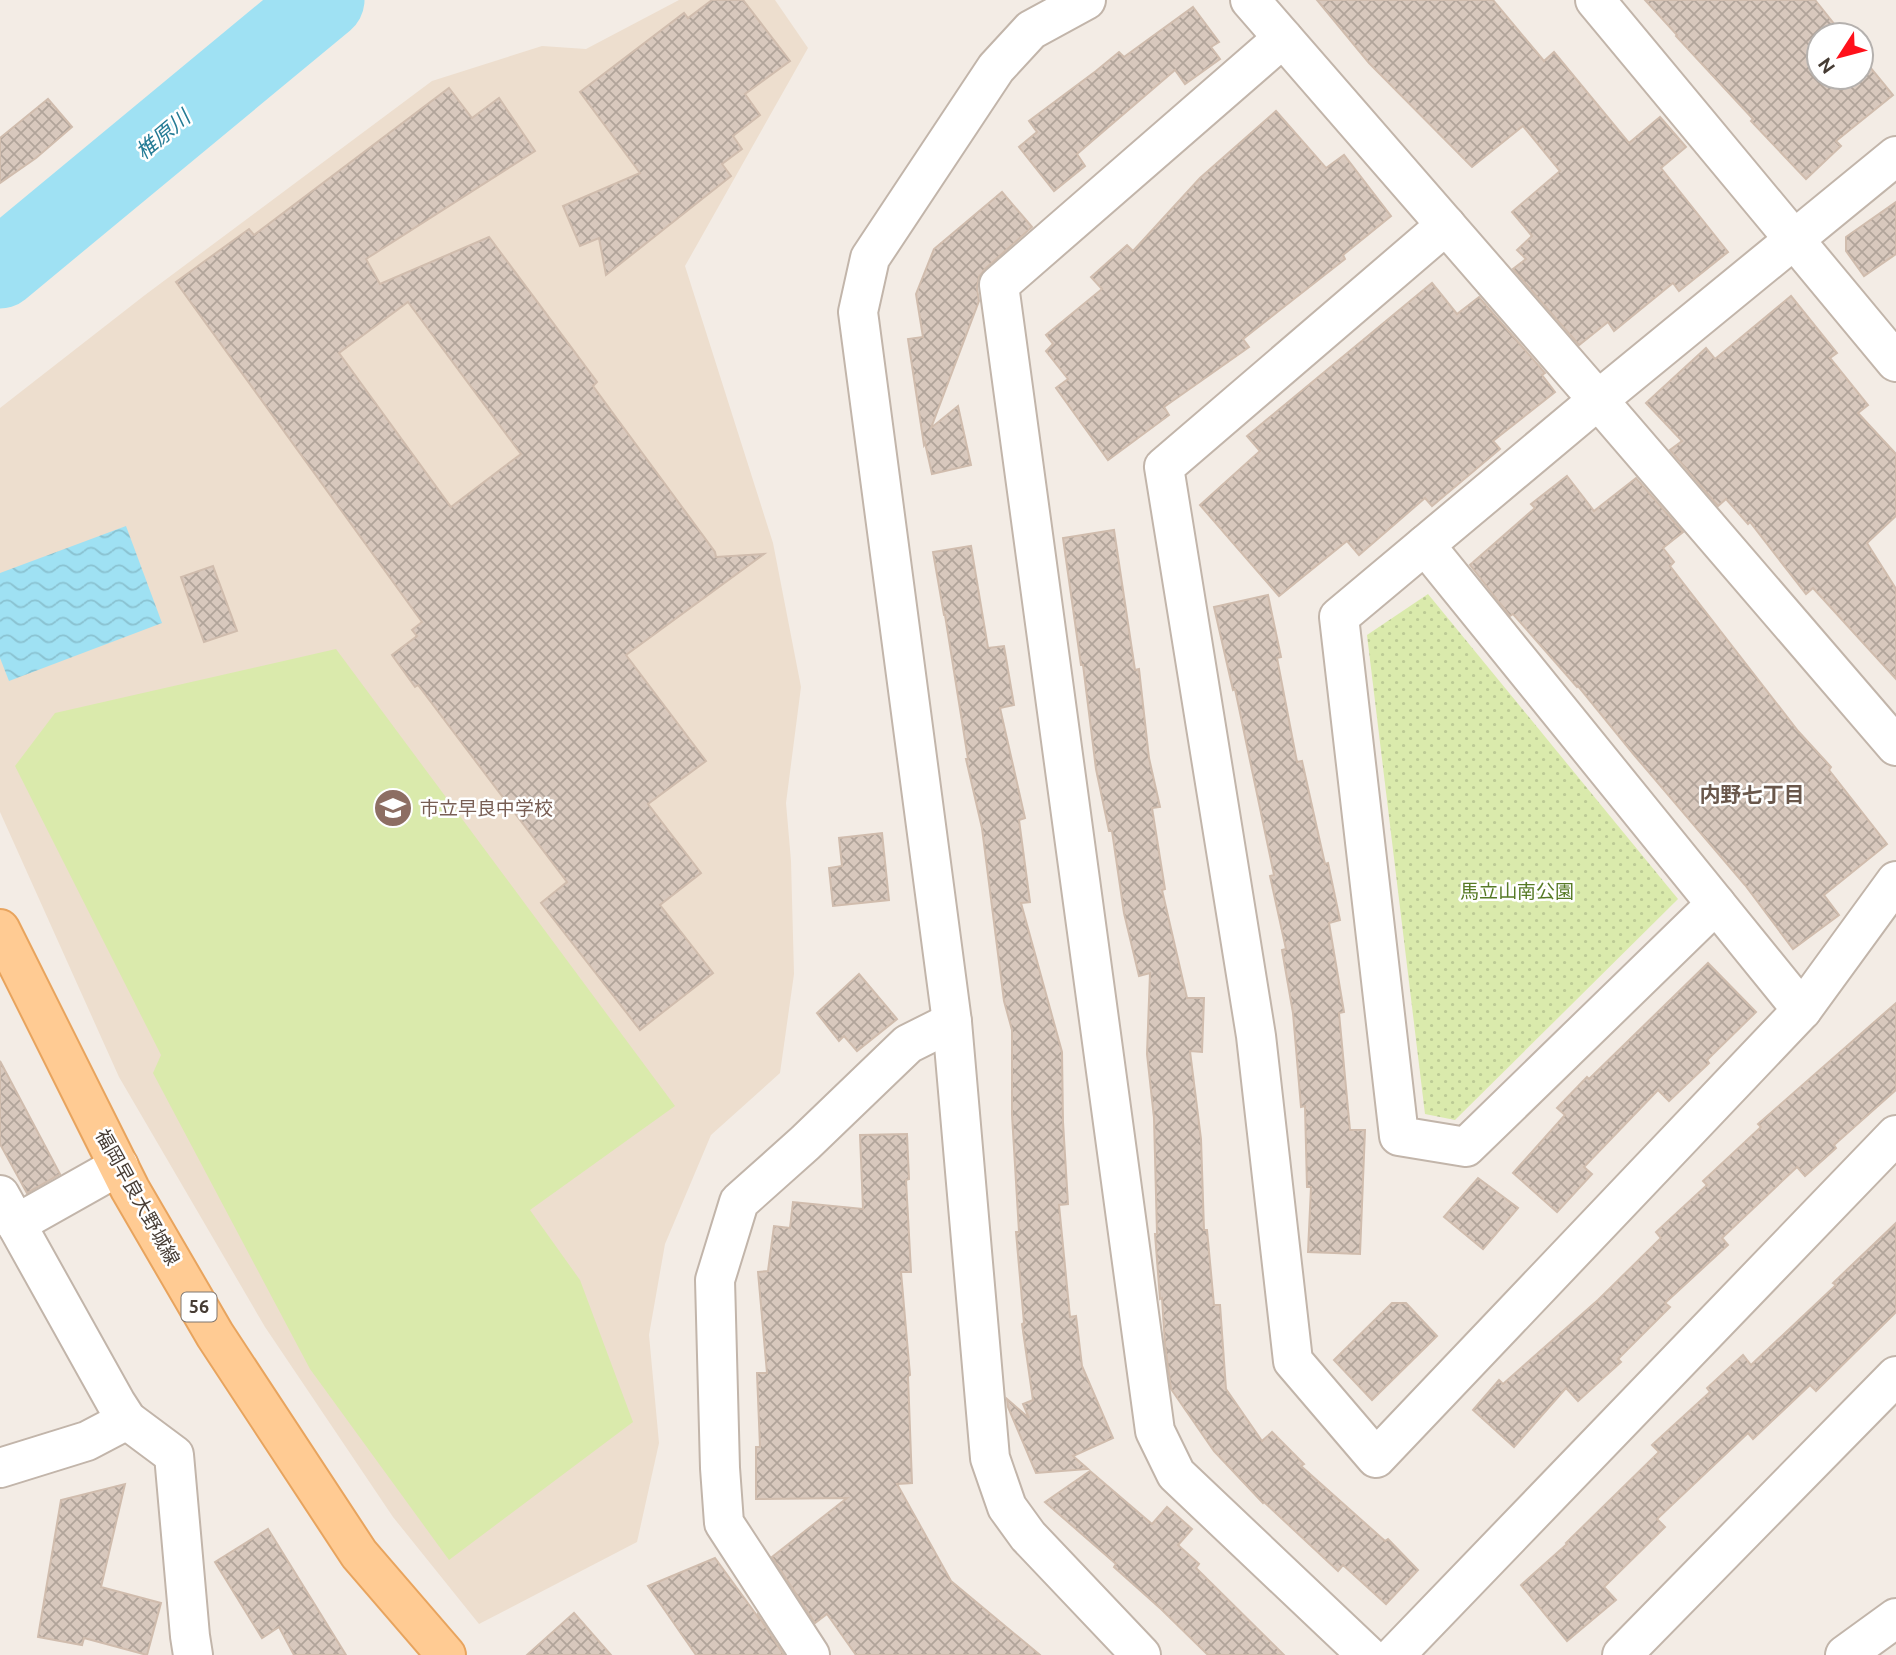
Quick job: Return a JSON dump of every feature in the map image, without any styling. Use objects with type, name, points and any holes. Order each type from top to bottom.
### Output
[{"type":"main road","name":"福岡早良大野城線","points":[[0,929],[130,1189],[215,1335],[359,1555],[446,1655]]},
{"type":"street","points":[[1086,0],[1031,30],[996,68],[870,258],[858,312],[952,1022],[990,1458],[1007,1507],[1028,1536],[1142,1655]]},
{"type":"street","points":[[1250,0],[1896,746]]},
{"type":"street","points":[[1595,0],[1896,362]]},
{"type":"street","points":[[1283,38],[999,285],[1155,1431],[1176,1474],[1367,1655]]},
{"type":"street","points":[[1716,904],[1466,1147],[1399,1136],[1339,617],[1896,156]]},
{"type":"street","points":[[1446,225],[1164,467],[1256,1036],[1293,1361],[1376,1458],[1802,1010],[1896,881]]},
{"type":"street","points":[[1425,545],[1802,1010]]},
{"type":"street","points":[[810,1655],[724,1523],[715,1280],[739,1202],[908,1044],[952,1022]]},
{"type":"street","points":[[1395,1655],[1896,1135]]},
{"type":"street","points":[[119,1166],[8,1209],[127,1420],[174,1455],[193,1655]]},
{"type":"street","points":[[1635,1650],[1896,1376]]},
{"type":"street","points":[[0,1468],[87,1441],[127,1420]]},
{"type":"street","points":[[1845,1655],[1896,1618]]},
{"type":"shaded area","name":"市立早良中学校","points":[[679,0],[775,0],[808,48],[685,266],[773,543],[801,687],[786,803],[791,861],[794,974],[780,1073],[711,1135],[665,1244],[649,1335],[659,1443],[637,1542],[479,1624],[393,1517],[265,1327],[119,1077],[0,812],[0,408],[145,295],[432,81],[542,46],[586,49]]},
{"type":"green space","name":"馬立山南公園","points":[[1428,594],[1678,899],[1455,1120],[1425,1114],[1367,635]]},
{"type":"green space","points":[[336,649],[675,1106],[530,1210],[580,1280],[633,1422],[449,1560],[310,1369],[153,1073],[161,1055],[15,766],[55,713]]},
{"type":"water","points":[[126,526],[162,623],[9,681],[0,658],[0,573]]},
{"type":"building","points":[[712,0],[743,0],[790,61],[745,94],[760,115],[733,136],[742,149],[722,164],[731,176],[606,275],[599,238],[580,246],[563,206],[640,173],[580,92],[684,13],[688,18]]},
{"type":"building","points":[[1317,0],[1493,0],[1544,61],[1554,52],[1629,143],[1660,117],[1686,147],[1661,168],[1728,252],[1679,291],[1673,283],[1614,331],[1608,322],[1579,345],[1513,269],[1526,259],[1517,250],[1532,236],[1512,212],[1560,171],[1523,126],[1472,167],[1369,63]]},
{"type":"building","points":[[1645,0],[1815,0],[1832,21],[1805,21],[1805,91],[1875,91],[1875,73],[1893,95],[1836,141],[1841,146],[1806,179],[1751,121],[1753,119]]},
{"type":"building","points":[[1193,7],[1219,42],[1211,47],[1220,59],[1185,84],[1175,70],[1077,154],[1085,166],[1054,191],[1019,147],[1037,132],[1029,121],[1119,52],[1124,57]]},
{"type":"building","points":[[449,88],[472,118],[499,98],[535,151],[366,259],[380,284],[489,237],[597,382],[593,386],[715,552],[716,557],[764,554],[626,655],[706,761],[648,804],[701,873],[660,905],[713,973],[640,1030],[541,903],[567,882],[418,685],[415,687],[392,655],[417,636],[412,630],[422,622],[176,282],[249,229],[254,235]],"holes":[[[408,302],[521,454],[451,507],[339,353]]]},
{"type":"building","points":[[48,99],[72,127],[36,158],[0,183],[0,138]]},
{"type":"building","points":[[1276,111],[1326,168],[1344,155],[1391,216],[1343,255],[1345,259],[1243,339],[1249,347],[1164,407],[1169,415],[1108,460],[1056,388],[1068,379],[1046,351],[1053,344],[1046,335],[1102,289],[1091,277],[1127,245],[1133,251],[1200,178]]},
{"type":"building","points":[[1002,192],[1032,227],[979,277],[979,301],[931,428],[958,406],[971,465],[932,474],[925,443],[924,445],[908,339],[923,337],[916,294],[934,249]]},
{"type":"building","points":[[1896,202],[1896,254],[1864,276],[1846,251],[1846,237]]},
{"type":"building","points":[[1432,283],[1457,314],[1479,297],[1545,373],[1542,375],[1555,392],[1493,441],[1500,449],[1432,506],[1425,498],[1359,555],[1347,541],[1279,596],[1200,505],[1260,451],[1247,436]]},
{"type":"building","points":[[1791,296],[1837,353],[1830,358],[1868,405],[1858,413],[1896,454],[1896,516],[1867,543],[1896,589],[1896,679],[1813,588],[1806,594],[1750,522],[1748,524],[1726,499],[1718,506],[1670,450],[1682,441],[1646,403],[1706,348],[1715,359]]},
{"type":"building","points":[[1567,476],[1594,511],[1636,478],[1683,532],[1663,548],[1674,562],[1670,566],[1798,731],[1831,767],[1829,770],[1887,844],[1824,895],[1839,915],[1793,949],[1745,885],[1578,686],[1513,614],[1510,616],[1470,565],[1535,508],[1531,504]]},
{"type":"building","points":[[1114,530],[1135,670],[1139,669],[1149,758],[1160,807],[1152,808],[1165,889],[1162,890],[1187,998],[1204,998],[1202,1052],[1190,1051],[1201,1139],[1204,1230],[1207,1230],[1214,1305],[1220,1305],[1226,1389],[1262,1441],[1272,1432],[1304,1464],[1301,1466],[1385,1541],[1388,1539],[1418,1570],[1386,1604],[1343,1565],[1338,1571],[1263,1503],[1214,1451],[1171,1389],[1155,1234],[1154,1118],[1147,1054],[1150,973],[1139,976],[1124,913],[1112,831],[1109,831],[1096,769],[1063,538]]},
{"type":"building","points":[[971,546],[988,648],[1004,646],[1014,705],[1000,708],[1025,818],[1019,820],[1030,902],[1021,903],[1062,1052],[1068,1204],[1059,1205],[1070,1317],[1076,1316],[1082,1366],[1113,1438],[1073,1456],[1088,1469],[1036,1473],[1008,1407],[1007,1399],[1029,1418],[1023,1404],[1033,1400],[1022,1324],[1016,1232],[1019,1232],[1012,1115],[1012,1030],[1004,1001],[982,828],[966,759],[933,552]]},
{"type":"building","points":[[213,566],[237,631],[204,642],[181,577]]},
{"type":"building","points":[[1268,595],[1281,657],[1277,658],[1297,762],[1302,761],[1340,920],[1329,923],[1344,1012],[1339,1013],[1350,1130],[1365,1130],[1360,1254],[1308,1252],[1311,1187],[1307,1187],[1305,1106],[1301,1107],[1293,1013],[1282,950],[1286,949],[1270,876],[1274,875],[1235,689],[1233,690],[1214,607]]},
{"type":"building","points":[[882,833],[889,900],[833,906],[829,868],[842,866],[839,838]]},
{"type":"building","points":[[1708,963],[1756,1012],[1669,1101],[1658,1090],[1584,1167],[1592,1174],[1557,1212],[1513,1173],[1565,1115],[1557,1108]]},
{"type":"building","points":[[859,974],[897,1019],[857,1051],[844,1036],[839,1041],[817,1013]]},
{"type":"building","points":[[1896,1003],[1896,1090],[1834,1145],[1836,1148],[1805,1176],[1797,1167],[1722,1238],[1728,1245],[1665,1303],[1670,1307],[1618,1359],[1621,1362],[1578,1401],[1566,1388],[1514,1447],[1473,1410],[1499,1380],[1503,1384],[1598,1300],[1661,1238],[1656,1232],[1707,1185],[1703,1181],[1761,1127],[1758,1124]]},
{"type":"building","points":[[0,1061],[60,1174],[27,1193],[0,1144]]},
{"type":"building","points":[[907,1134],[909,1179],[906,1180],[911,1272],[901,1272],[910,1375],[912,1483],[897,1484],[951,1581],[1040,1655],[856,1655],[827,1614],[815,1623],[772,1557],[847,1498],[756,1499],[756,1447],[760,1447],[757,1373],[767,1373],[758,1272],[768,1271],[774,1226],[790,1228],[793,1202],[863,1209],[860,1135]]},
{"type":"building","points":[[1478,1178],[1518,1208],[1483,1249],[1444,1217]]},
{"type":"building","points":[[1896,1223],[1896,1312],[1816,1391],[1810,1385],[1753,1439],[1748,1433],[1657,1519],[1665,1527],[1604,1587],[1616,1600],[1567,1641],[1521,1585],[1567,1544],[1659,1452],[1652,1445],[1710,1392],[1707,1388],[1743,1355],[1751,1365],[1836,1285],[1833,1283]]},
{"type":"building","points":[[1392,1303],[1406,1303],[1437,1336],[1372,1400],[1334,1360]]},
{"type":"building","points":[[1090,1471],[1152,1524],[1167,1507],[1192,1529],[1178,1545],[1199,1564],[1196,1568],[1284,1655],[1208,1655],[1114,1567],[1116,1564],[1045,1502]]},
{"type":"building","points":[[125,1484],[101,1587],[161,1603],[147,1655],[84,1638],[82,1645],[38,1637],[61,1500]]},
{"type":"building","points":[[268,1529],[346,1655],[294,1655],[279,1627],[262,1638],[215,1562]]},
{"type":"building","points":[[715,1558],[784,1655],[696,1655],[648,1586]]},
{"type":"building","points":[[574,1613],[611,1655],[527,1655]]},
{"type":"waterway","name":"椎原川","points":[[0,269],[325,0]]},
{"type":"place","name":"市立早良中学校","points":[[393,808]]},
{"type":"district","name":"内野七丁目","points":[[1752,795]]}]
